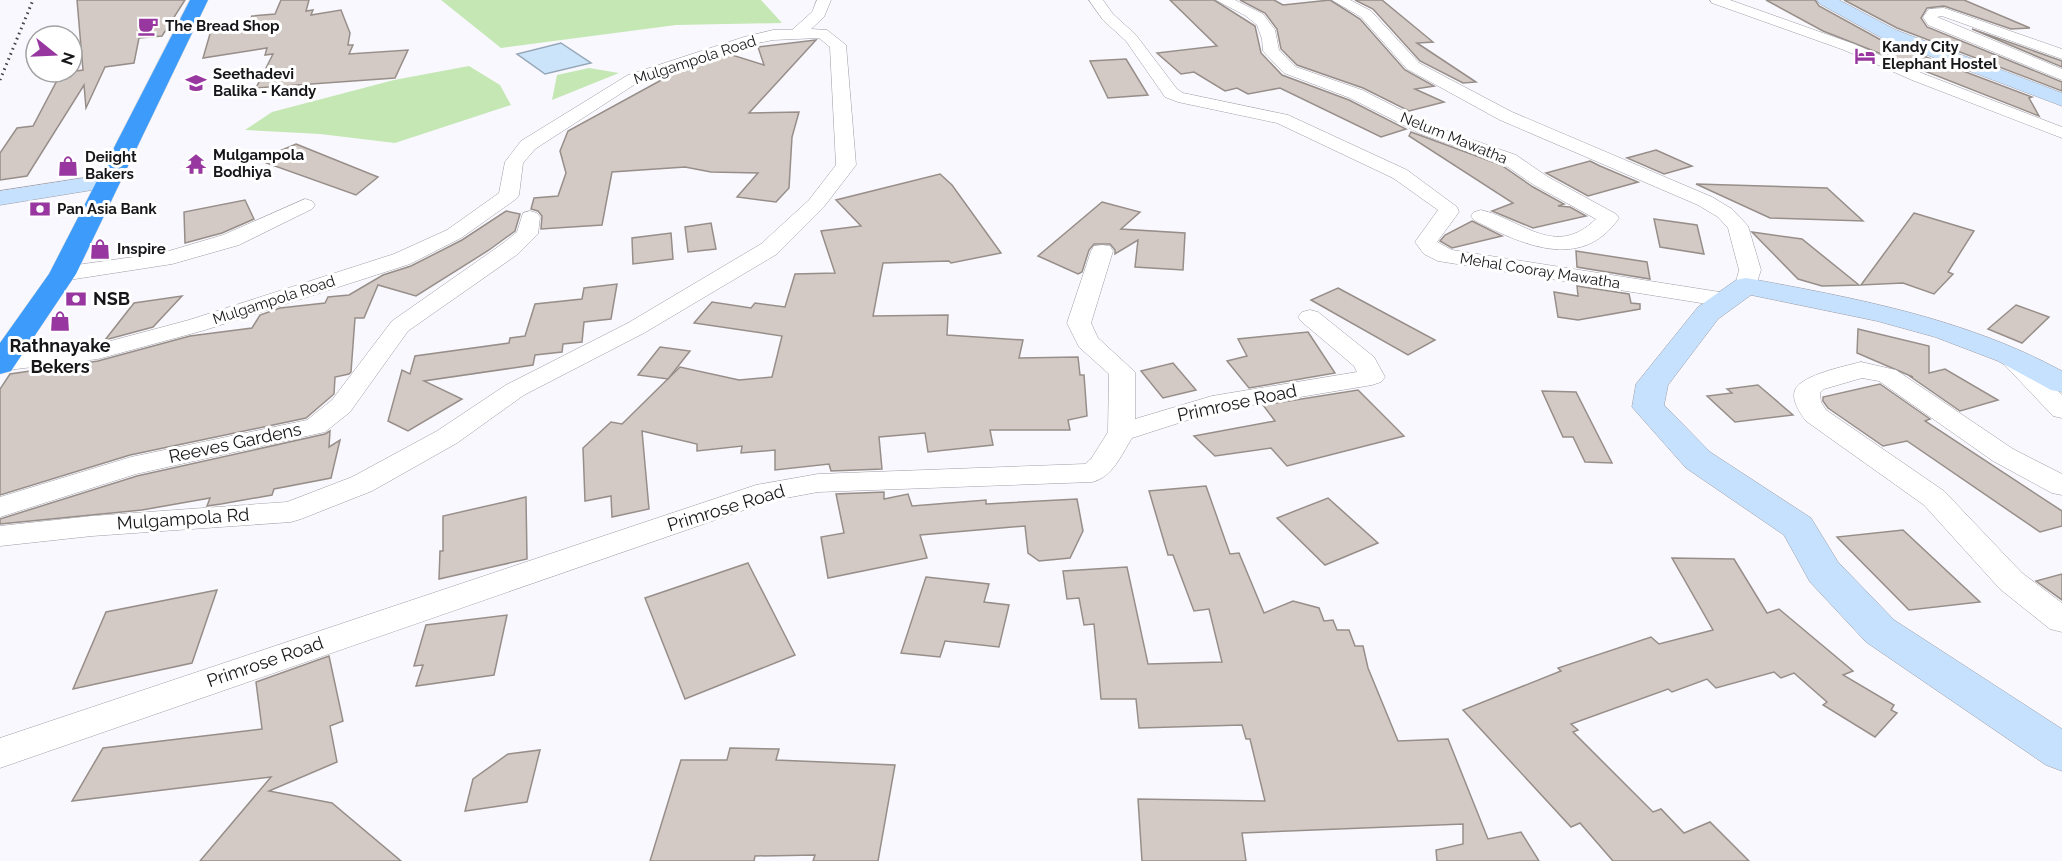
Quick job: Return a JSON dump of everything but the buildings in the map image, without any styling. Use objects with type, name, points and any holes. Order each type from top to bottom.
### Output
[{"type":"highway","points":[[0,364],[62,274],[199,0]]},
{"type":"street","points":[[797,33],[819,14],[824,0]]},
{"type":"street","name":"Mehal Cooray Mawatha","points":[[1096,0],[1107,17],[1131,38],[1171,93],[1178,97],[1282,119],[1400,174],[1448,207],[1449,212],[1426,242],[1432,249],[1446,256],[1736,293]]},
{"type":"street","name":"Nelum Mawatha","points":[[1223,0],[1262,21],[1270,33],[1271,51],[1290,70],[1356,94],[1427,130],[1509,159],[1541,181],[1609,218],[1586,238],[1559,244],[1527,238],[1481,216]]},
{"type":"street","points":[[1339,0],[1366,14],[1413,66],[1506,116],[1705,201],[1725,213],[1738,226],[1750,270],[1736,293],[1708,313],[1652,384],[1648,407],[1698,460],[1798,527],[1824,572],[1880,632],[2062,752]]},
{"type":"street","points":[[1717,0],[1850,47],[1918,77],[2062,133]]},
{"type":"street","points":[[1826,0],[1889,34],[2062,100]]},
{"type":"street","points":[[2062,54],[1944,12],[1934,12],[1930,17],[1933,22],[2062,75]]},
{"type":"street","name":"Mulgampola Road","points":[[0,364],[89,354],[187,328],[402,259],[454,234],[509,195],[514,162],[528,145],[634,78],[749,40],[797,33],[822,33],[838,45],[846,165],[816,204],[769,249],[636,328],[515,390],[447,437],[362,484]]},
{"type":"street","points":[[0,198],[109,181]]},
{"type":"street","points":[[62,274],[164,259],[231,240],[305,205]]},
{"type":"street","name":"Reeves Gardens","points":[[0,507],[131,466],[316,426],[341,406],[400,326],[510,249],[527,234],[530,217]]},
{"type":"street","points":[[1102,251],[1079,323],[1088,342],[1122,372],[1122,432]]},
{"type":"street","points":[[1736,293],[1870,310],[1942,330],[2009,355],[2062,383]]},
{"type":"street","name":"Primrose Road","points":[[0,753],[766,492],[818,483],[1092,474],[1101,465],[1122,432],[1212,404],[1372,377],[1365,362],[1310,317]]},
{"type":"street","points":[[2009,355],[2062,410]]},
{"type":"street","points":[[2062,486],[2003,455],[1887,375],[1861,370],[1815,384],[1808,391],[1808,402],[1815,415],[1934,498],[2011,581],[2062,620]]},
{"type":"street","name":"Mulgampola Rd","points":[[0,536],[92,526],[291,512],[362,484]]},
{"type":"green space","points":[[441,0],[761,0],[782,23],[676,25],[501,48]]},
{"type":"green space","points":[[469,66],[500,85],[511,105],[395,143],[320,134],[245,130],[272,112],[394,80]]},
{"type":"green space","points":[[589,68],[619,73],[552,100],[557,75]]},
{"type":"water","points":[[561,43],[591,63],[545,74],[517,54]]},
{"type":"railway","points":[[0,80],[33,0]]},
{"type":"place","name":"The Bread Shop","points":[[148,26]]},
{"type":"place","name":"Kandy City Elephant Hostel","points":[[1865,56]]},
{"type":"place","name":"Seethadevi Balika - Kandy","points":[[196,83]]},
{"type":"place","name":"Mulgampola Bodhiya","points":[[196,164]]},
{"type":"place","name":"Deiight Bakers","points":[[68,166]]},
{"type":"place","name":"Pan Asia Bank","points":[[40,209]]},
{"type":"place","name":"Inspire","points":[[100,249]]},
{"type":"place","name":"NSB","points":[[76,299]]},
{"type":"place","name":"Rathnayake Bekers","points":[[60,321]]}]
